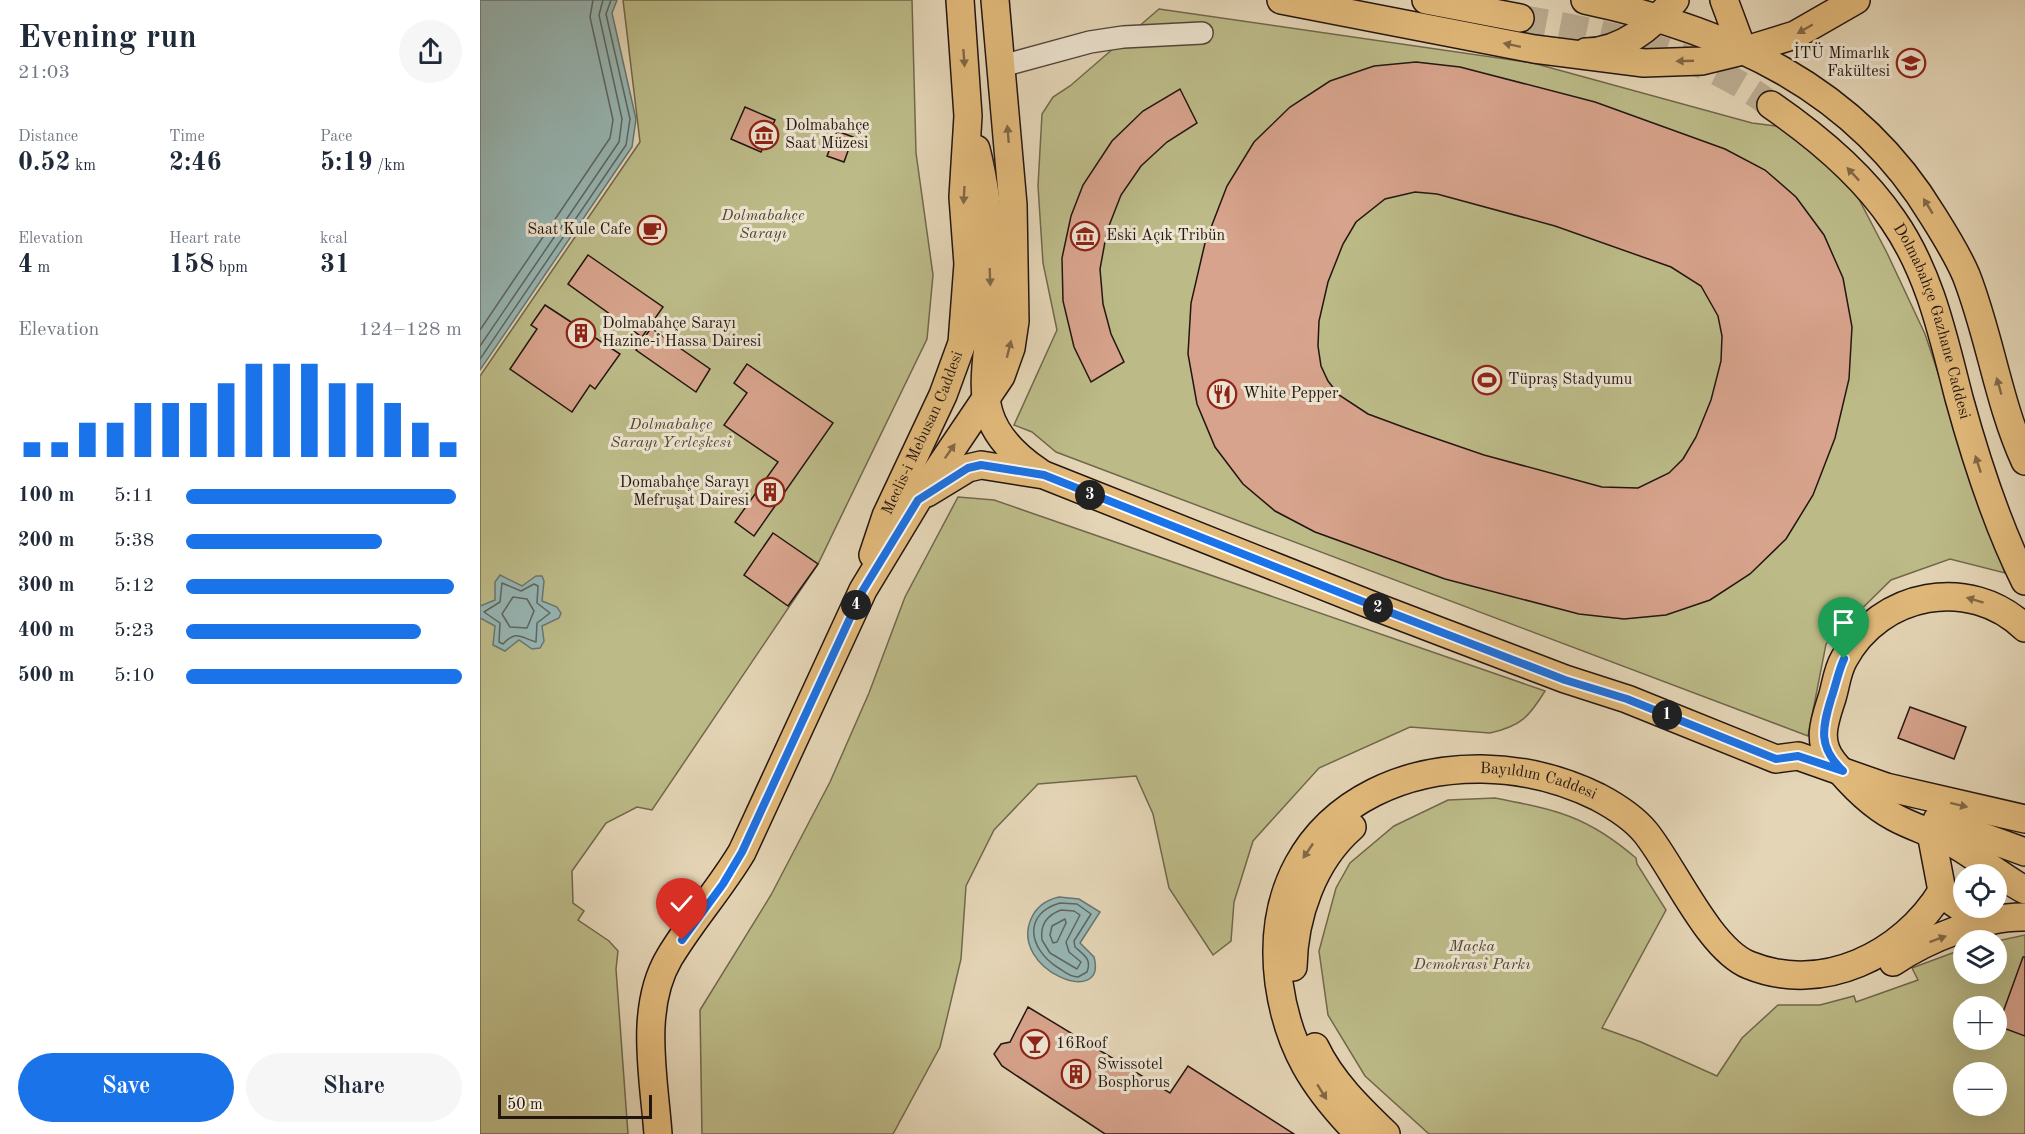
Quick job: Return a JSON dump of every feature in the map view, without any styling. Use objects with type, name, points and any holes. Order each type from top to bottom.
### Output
[{"type":"main road","name":"Meclis-i Mebusan Caddesi","points":[[863,590],[886,516],[943,395],[962,343],[968,264],[963,197],[968,116],[960,0]]},
{"type":"main road","name":"Meclis-i Mebusan Caddesi","points":[[863,590],[918,500],[1001,376],[1011,348],[1015,321],[1013,205],[995,0]]},
{"type":"main road","points":[[1281,0],[1534,49],[1644,63],[1702,61],[1743,51],[1795,35],[1856,0]]},
{"type":"main road","points":[[1426,0],[1520,18]]},
{"type":"main road","points":[[1585,0],[1667,9],[1692,28],[1789,72],[1847,114],[1893,159],[1921,195],[1956,253],[1967,277],[2014,436],[2025,461]]},
{"type":"main road","points":[[1724,0],[1743,51]]},
{"type":"main road","points":[[1570,53],[1593,52],[1632,39],[1667,9]]},
{"type":"main road","name":"Dolmabahçe Gazhane Caddesi","points":[[1771,105],[1802,126],[1846,166],[1893,219],[1908,246],[1935,307],[1988,492],[2025,581]]},
{"type":"main road","points":[[968,116],[983,180],[989,255],[991,301],[985,402],[992,424],[1007,447],[1044,475]]},
{"type":"main road","points":[[918,500],[968,468],[981,465],[1044,475],[1384,610],[1565,680],[1627,699],[1776,759],[1798,756],[1886,787],[2025,819]]},
{"type":"main road","points":[[658,1134],[651,1020],[662,974],[669,959],[723,884],[742,852],[863,590]]},
{"type":"main road","points":[[2025,628],[2014,617],[1993,606],[1962,596],[1932,596],[1903,605],[1878,617],[1844,659],[1824,719],[1826,748],[1832,761],[1875,802],[1892,816],[1956,844],[2025,890]]},
{"type":"main road","name":"Bayıldım Caddesi","points":[[1359,1134],[1328,1102],[1299,1055],[1283,1007],[1275,951],[1277,927],[1296,869],[1327,824],[1358,801],[1388,784],[1423,774],[1461,769],[1503,771],[1538,778],[1597,797],[1620,811],[1644,831],[1712,932],[1733,957],[1775,973],[1822,975],[1857,964],[1885,950],[1912,929],[1929,913],[1942,891]]},
{"type":"main road","name":"Bayıldım Caddesi","points":[[1386,1134],[1353,1102],[1320,1058],[1305,1023],[1296,984],[1293,942],[1298,917],[1312,883],[1337,840],[1367,813],[1399,796],[1433,787],[1478,784],[1553,795],[1586,806],[1613,822],[1632,838],[1712,954],[1737,974],[1757,984],[1783,990],[1806,990],[1850,983],[1869,976],[1913,948],[1997,918]]},
{"type":"main road","points":[[1875,802],[1914,811],[2025,852]]},
{"type":"main road","points":[[1931,833],[1942,891],[1953,902]]},
{"type":"main road","name":"Bayıldım Caddesi","points":[[2007,918],[2025,917]]},
{"type":"lane","points":[[1002,66],[1089,42],[1123,37],[1202,33]]},
{"type":"green space","name":"Dolmabahçe Sarayı","points":[[623,0],[912,0],[916,153],[933,275],[927,339],[818,564],[652,810],[637,807],[606,823],[572,871],[573,903],[584,911],[578,920],[609,941],[618,951],[616,969],[628,1134],[480,1134],[480,376],[640,142]]},
{"type":"green space","name":"Tüpraş Stadyumu","points":[[1159,9],[1533,63],[1752,123],[1784,127],[1851,184],[1887,253],[1925,334],[2005,573],[1950,559],[1891,580],[1826,644],[1808,736],[1056,452],[1032,432],[1014,425],[1057,330],[1043,263],[1038,186],[1042,114],[1053,97],[1070,86]]},
{"type":"green space","points":[[958,497],[994,500],[1545,691],[1529,714],[1517,723],[1501,730],[1490,733],[1410,727],[1319,768],[1253,841],[1234,902],[1231,941],[1213,955],[1169,888],[1153,814],[1136,776],[1038,784],[994,830],[966,886],[961,959],[940,1047],[893,1134],[702,1134],[700,1010],[771,895],[830,782],[869,693],[905,597]]},
{"type":"green space","name":"Maçka Demokrasi Parkı","points":[[1495,798],[1554,811],[1586,824],[1618,844],[1636,858],[1637,864],[1666,910],[1602,1028],[1641,1042],[1717,1076],[1742,1038],[1778,1005],[1820,1005],[1854,996],[1856,1002],[1918,980],[1912,968],[1953,953],[1953,984],[2007,984],[2007,939],[2025,935],[2025,1134],[1429,1134],[1365,1076],[1328,1015],[1319,951],[1336,888],[1350,863],[1394,826],[1448,800]]},
{"type":"water","points":[[480,0],[617,0],[612,13],[636,119],[632,147],[480,370]]},
{"type":"water","points":[[500,575],[522,586],[536,576],[542,576],[544,581],[542,601],[557,607],[561,613],[559,618],[542,626],[544,641],[540,648],[532,649],[519,640],[505,651],[493,645],[495,626],[480,618],[480,606],[495,600],[495,582]]},
{"type":"water","points":[[1059,897],[1079,899],[1100,912],[1080,943],[1094,957],[1094,972],[1087,980],[1074,981],[1060,977],[1045,967],[1034,954],[1028,937],[1031,919],[1036,911],[1046,902]]},
{"type":"building","points":[[1416,62],[1460,67],[1595,102],[1725,149],[1765,170],[1796,197],[1824,235],[1843,278],[1852,327],[1849,379],[1835,438],[1813,495],[1786,539],[1750,574],[1710,600],[1666,615],[1624,619],[1579,614],[1445,579],[1315,532],[1275,511],[1243,484],[1215,447],[1197,404],[1188,354],[1191,303],[1205,243],[1227,186],[1254,142],[1290,107],[1330,81],[1374,66]],"holes":[[[1415,192],[1437,194],[1555,226],[1671,267],[1701,286],[1718,316],[1722,336],[1721,361],[1711,400],[1696,437],[1683,459],[1669,473],[1638,488],[1602,487],[1484,455],[1414,431],[1368,414],[1339,395],[1328,381],[1321,366],[1318,346],[1319,321],[1328,282],[1343,244],[1356,222],[1385,199]]]},
{"type":"building","name":"Eski Açık Tribün","points":[[1180,89],[1197,123],[1167,142],[1141,166],[1121,195],[1107,231],[1100,269],[1103,304],[1111,334],[1124,362],[1091,382],[1074,347],[1063,301],[1062,258],[1071,216],[1083,185],[1112,141],[1143,111]]},
{"type":"building","points":[[745,107],[775,120],[761,152],[731,139]]},
{"type":"building","points":[[837,131],[853,137],[844,162],[827,156]]},
{"type":"building","points":[[588,255],[663,307],[642,337],[568,284]]},
{"type":"building","points":[[545,305],[620,354],[595,389],[590,385],[572,412],[510,369],[537,329],[531,325]]},
{"type":"building","points":[[651,328],[710,369],[696,392],[636,350]]},
{"type":"building","name":"Domabahçe Sarayı Mefruşat Dairesi","points":[[747,364],[833,423],[754,536],[735,522],[778,462],[724,425],[747,393],[734,383]]},
{"type":"building","points":[[773,533],[818,564],[788,606],[744,575]]},
{"type":"building","points":[[1910,707],[1966,727],[1954,759],[1898,738]]},
{"type":"building","points":[[2023,957],[2025,957],[2025,1036],[2007,1029],[2007,1001]]},
{"type":"building","name":"Swissotel Bosphorus","points":[[1028,1007],[1170,1093],[1188,1066],[1294,1134],[1105,1134],[1002,1066],[994,1054],[1001,1044],[1010,1042]]},
{"type":"tunnel","points":[[1520,18],[1619,38],[1683,58],[1714,70],[1771,105]]},
{"type":"place","name":"İTÜ Mimarlık Fakültesi","points":[[1911,63]]},
{"type":"place","name":"Dolmabahçe Saat Müzesi","points":[[764,135]]},
{"type":"place","name":"Saat Kule Cafe","points":[[652,230]]},
{"type":"place","name":"Eski Açık Tribün","points":[[1085,236]]},
{"type":"place","name":"Dolmabahçe Sarayı Hazine-i Hassa Dairesi","points":[[581,333]]},
{"type":"place","name":"Tüpraş Stadyumu","points":[[1487,380]]},
{"type":"place","name":"White Pepper","points":[[1222,394]]},
{"type":"place","name":"Domabahçe Sarayı Mefruşat Dairesi","points":[[770,492]]},
{"type":"place","name":"16Roof","points":[[1035,1044]]},
{"type":"place","name":"Swissotel Bosphorus","points":[[1076,1074]]},
{"type":"route","points":[[682,940],[723,884],[742,852],[770,796],[863,590],[918,500],[968,468],[981,465],[1044,475],[1262,563],[1565,680],[1627,699],[1776,759],[1798,756],[1843,771],[1832,761],[1826,748],[1824,719],[1844,659]]},
{"type":"park label","name":"Dolmabahçe Sarayı Yerleşkesi","points":[[671,434]]}]
